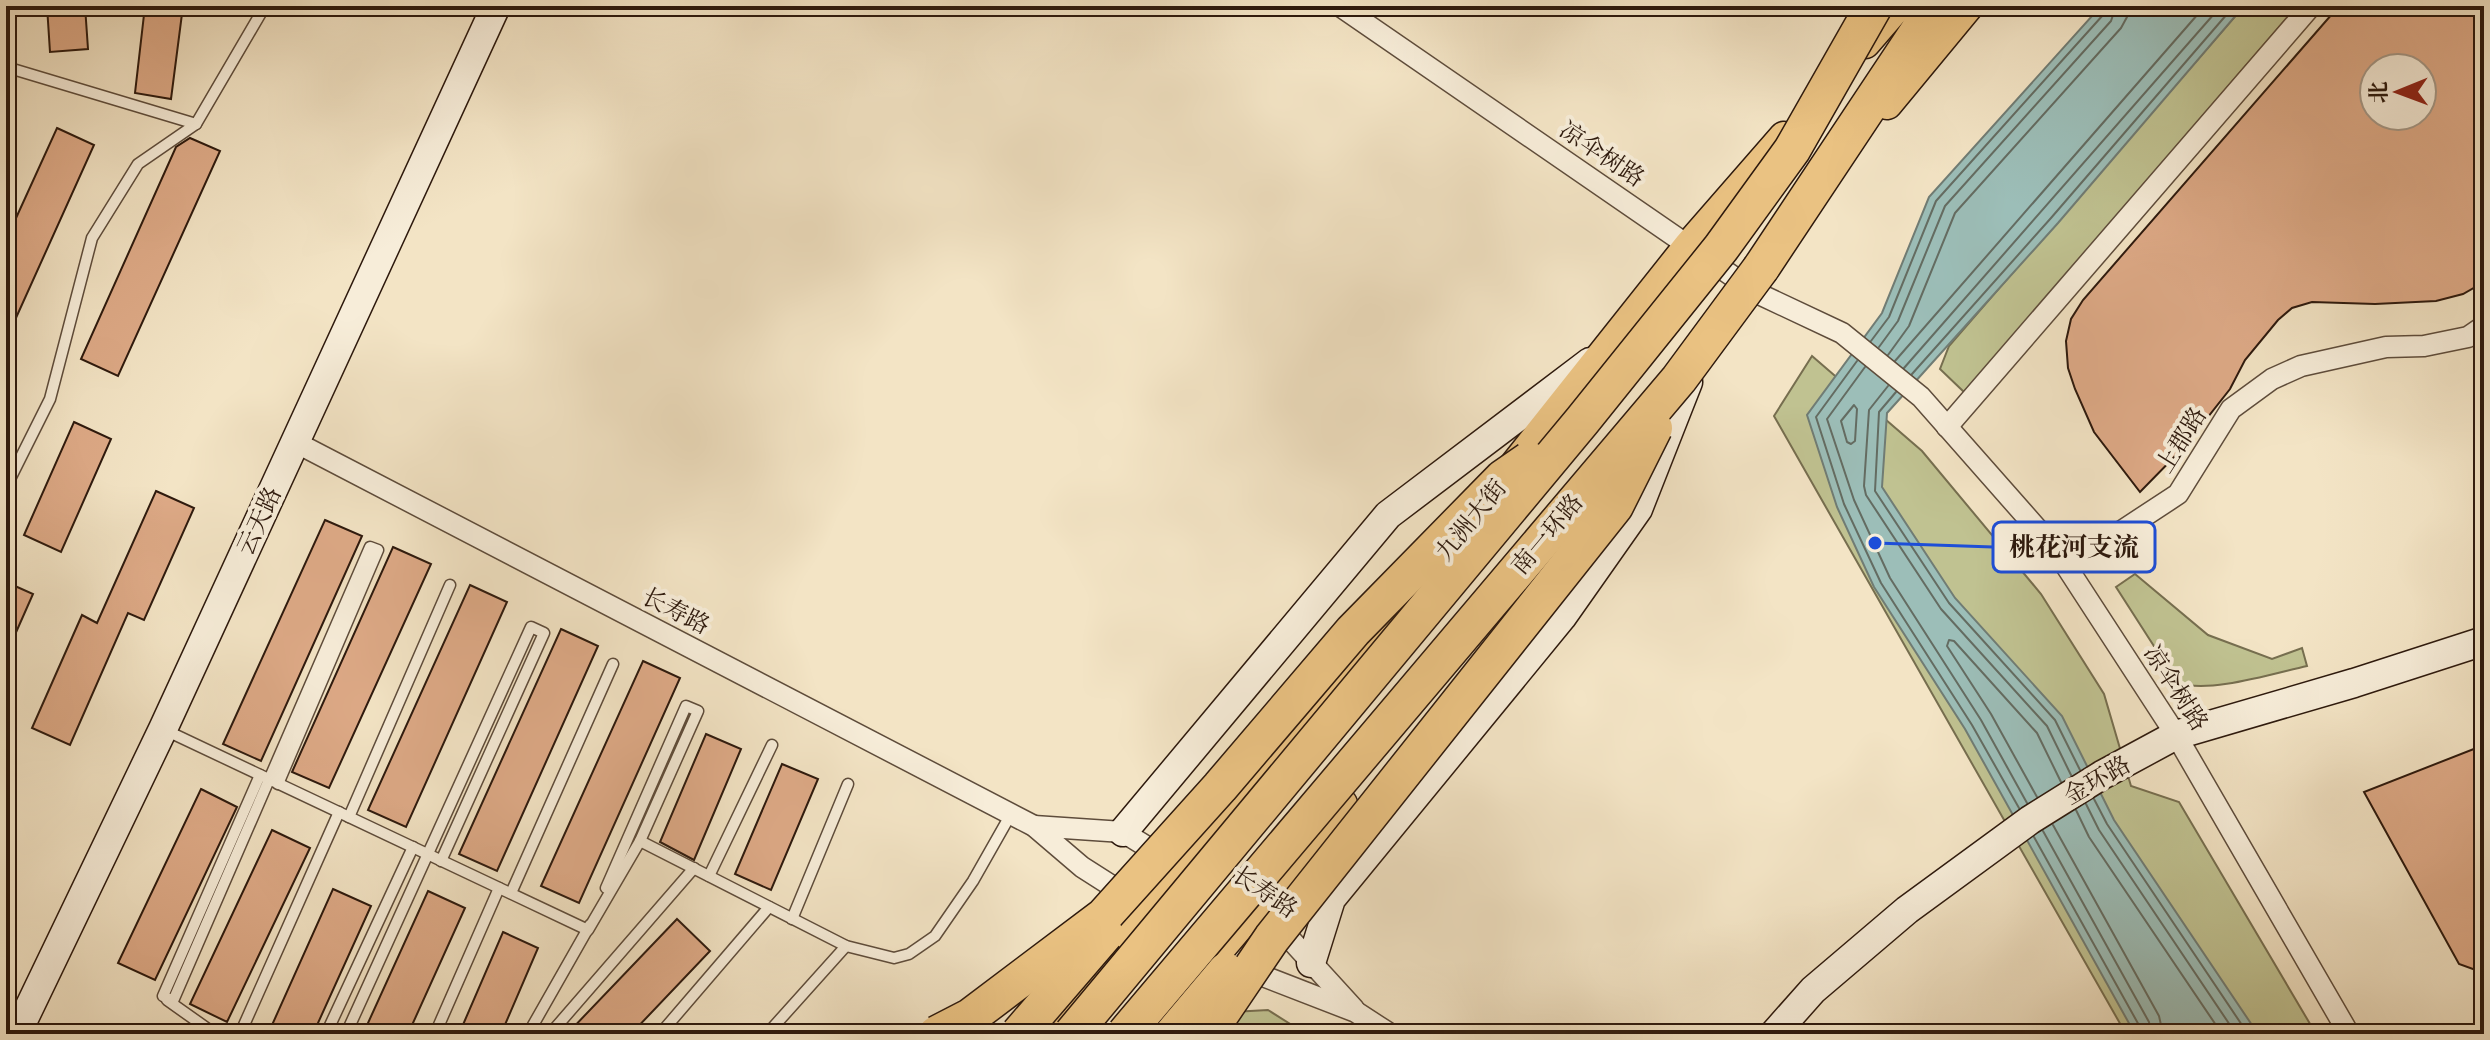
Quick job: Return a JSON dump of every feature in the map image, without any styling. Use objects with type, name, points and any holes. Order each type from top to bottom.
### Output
[{"type":"highway","name":"南一环路","points":[[1072,1034],[1582,421],[1721,248],[1792,150],[1874,6]]},
{"type":"highway","name":"南一环路","points":[[1125,1034],[1683,380],[1918,32],[1931,6]]},
{"type":"highway","points":[[1207,1034],[1272,938],[1615,506],[1683,380]]},
{"type":"highway","points":[[937,1034],[970,1017],[1104,916],[1220,787],[1353,631],[1503,478],[1582,421]]},
{"type":"highway","points":[[1173,1034],[1504,637],[1593,501]]},
{"type":"highway","points":[[1019,1034],[1356,640],[1436,563]]},
{"type":"main road","name":"九洲大街","points":[[1046,1034],[1179,866],[1436,563],[1689,246],[1897,6]]},
{"type":"main road","points":[[1146,1034],[1252,913],[1593,501],[1683,380],[1757,293],[1886,104],[1968,6]]},
{"type":"street","name":"云天路","points":[[17,1034],[163,729],[496,6]]},
{"type":"street","name":"凉伞树路","points":[[1340,6],[1757,293],[1842,333],[1921,397],[2055,549],[2176,735],[2349,1034]]},
{"type":"street","points":[[1947,427],[2311,6]]},
{"type":"street","name":"上郡路","points":[[2067,567],[2178,494],[2231,409],[2272,379],[2301,366],[2386,347],[2424,346],[2468,337],[2484,326]]},
{"type":"street","points":[[1123,832],[1388,515],[1613,345]]},
{"type":"street","points":[[1311,963],[1331,899],[1562,617],[1638,509],[1683,380]]},
{"type":"street","name":"长寿路","points":[[295,442],[1034,826],[1082,867],[1241,967],[1356,1012],[1390,1034]]},
{"type":"street","name":"金环路","points":[[1774,1034],[1813,990],[1907,910],[2030,820],[2102,775],[2176,735],[2484,641]]},
{"type":"street","name":"长寿路","points":[[1034,826],[1123,832],[1291,940],[1356,1012]]},
{"type":"street","points":[[6,1028],[17,1034]]},
{"type":"lane","points":[[6,487],[50,399],[92,238],[138,164],[196,124],[265,6]]},
{"type":"lane","points":[[6,67],[196,124]]},
{"type":"lane","points":[[215,1034],[163,996],[270,779],[378,550],[370,547],[270,779]]},
{"type":"lane","points":[[240,1034],[450,585]]},
{"type":"lane","points":[[346,1034],[531,627],[544,633],[441,861]]},
{"type":"lane","points":[[511,893],[613,664]]},
{"type":"lane","points":[[528,1034],[640,841],[698,711],[686,706],[588,930]]},
{"type":"lane","points":[[163,729],[588,930]]},
{"type":"lane","points":[[709,876],[772,745]]},
{"type":"lane","points":[[792,919],[848,784]]},
{"type":"lane","points":[[640,841],[846,946],[894,958],[909,954],[935,936],[973,881],[1011,814]]},
{"type":"lane","points":[[326,1034],[413,847]]},
{"type":"lane","points":[[550,1034],[694,868]]},
{"type":"lane","points":[[435,1034],[499,888]]},
{"type":"lane","points":[[660,1034],[769,907]]},
{"type":"lane","points":[[767,1034],[846,946]]},
{"type":"green space","points":[[2244,6],[2297,6],[1965,393],[1940,369],[1949,346]]},
{"type":"green space","points":[[1812,356],[1922,451],[2041,594],[2104,694],[2131,786],[2179,802],[2316,1034],[2126,1034],[1774,416]]},
{"type":"green space","points":[[2135,574],[2208,635],[2272,659],[2302,648],[2307,666],[2222,684],[2205,686],[2177,682],[2116,587]]},
{"type":"green space","points":[[1268,1010],[1306,1034],[1218,1034],[1232,1012]]},
{"type":"water","points":[[2101,6],[2244,6],[2058,223],[1887,413],[1882,487],[1955,598],[2062,716],[2114,820],[2258,1034],[2135,1034],[1965,729],[1874,587],[1837,507],[1807,415],[1882,313],[1929,197]]},
{"type":"building","points":[[47,6],[85,6],[88,49],[50,52]]},
{"type":"building","points":[[145,6],[183,6],[171,99],[135,93]]},
{"type":"building","points":[[2339,6],[2484,6],[2484,282],[2463,294],[2436,301],[2375,304],[2312,302],[2292,308],[2245,360],[2230,389],[2185,446],[2140,492],[2094,432],[2075,389],[2068,368],[2066,341],[2071,319],[2083,300]]},
{"type":"building","points":[[57,128],[94,145],[6,340],[6,240]]},
{"type":"building","points":[[190,138],[220,151],[118,376],[81,359],[176,147]]},
{"type":"building","points":[[74,422],[111,439],[61,552],[24,535]]},
{"type":"building","points":[[156,491],[194,508],[144,620],[128,613],[70,745],[32,728],[82,615],[97,623]]},
{"type":"building","points":[[325,520],[362,536],[261,761],[223,744]]},
{"type":"building","points":[[393,547],[431,564],[329,788],[292,772]]},
{"type":"building","points":[[6,582],[33,594],[6,655]]},
{"type":"building","points":[[470,585],[507,602],[406,827],[368,810]]},
{"type":"building","points":[[561,629],[598,646],[497,871],[459,854]]},
{"type":"building","points":[[643,661],[680,678],[579,903],[541,886]]},
{"type":"building","points":[[706,734],[741,749],[694,860],[660,842]]},
{"type":"building","points":[[2484,745],[2484,973],[2459,964],[2364,792]]},
{"type":"building","points":[[782,764],[818,779],[771,890],[735,874]]},
{"type":"building","points":[[201,789],[237,807],[155,980],[118,963]]},
{"type":"building","points":[[272,830],[310,848],[227,1022],[190,1004]]},
{"type":"building","points":[[333,889],[371,906],[313,1034],[268,1034]]},
{"type":"building","points":[[428,891],[465,908],[408,1034],[363,1034]]},
{"type":"building","points":[[677,919],[710,951],[631,1034],[567,1034]]},
{"type":"building","points":[[503,932],[538,948],[501,1034],[459,1034]]},
{"type":"place","name":"桃花河支流","points":[[1875,543]]}]
